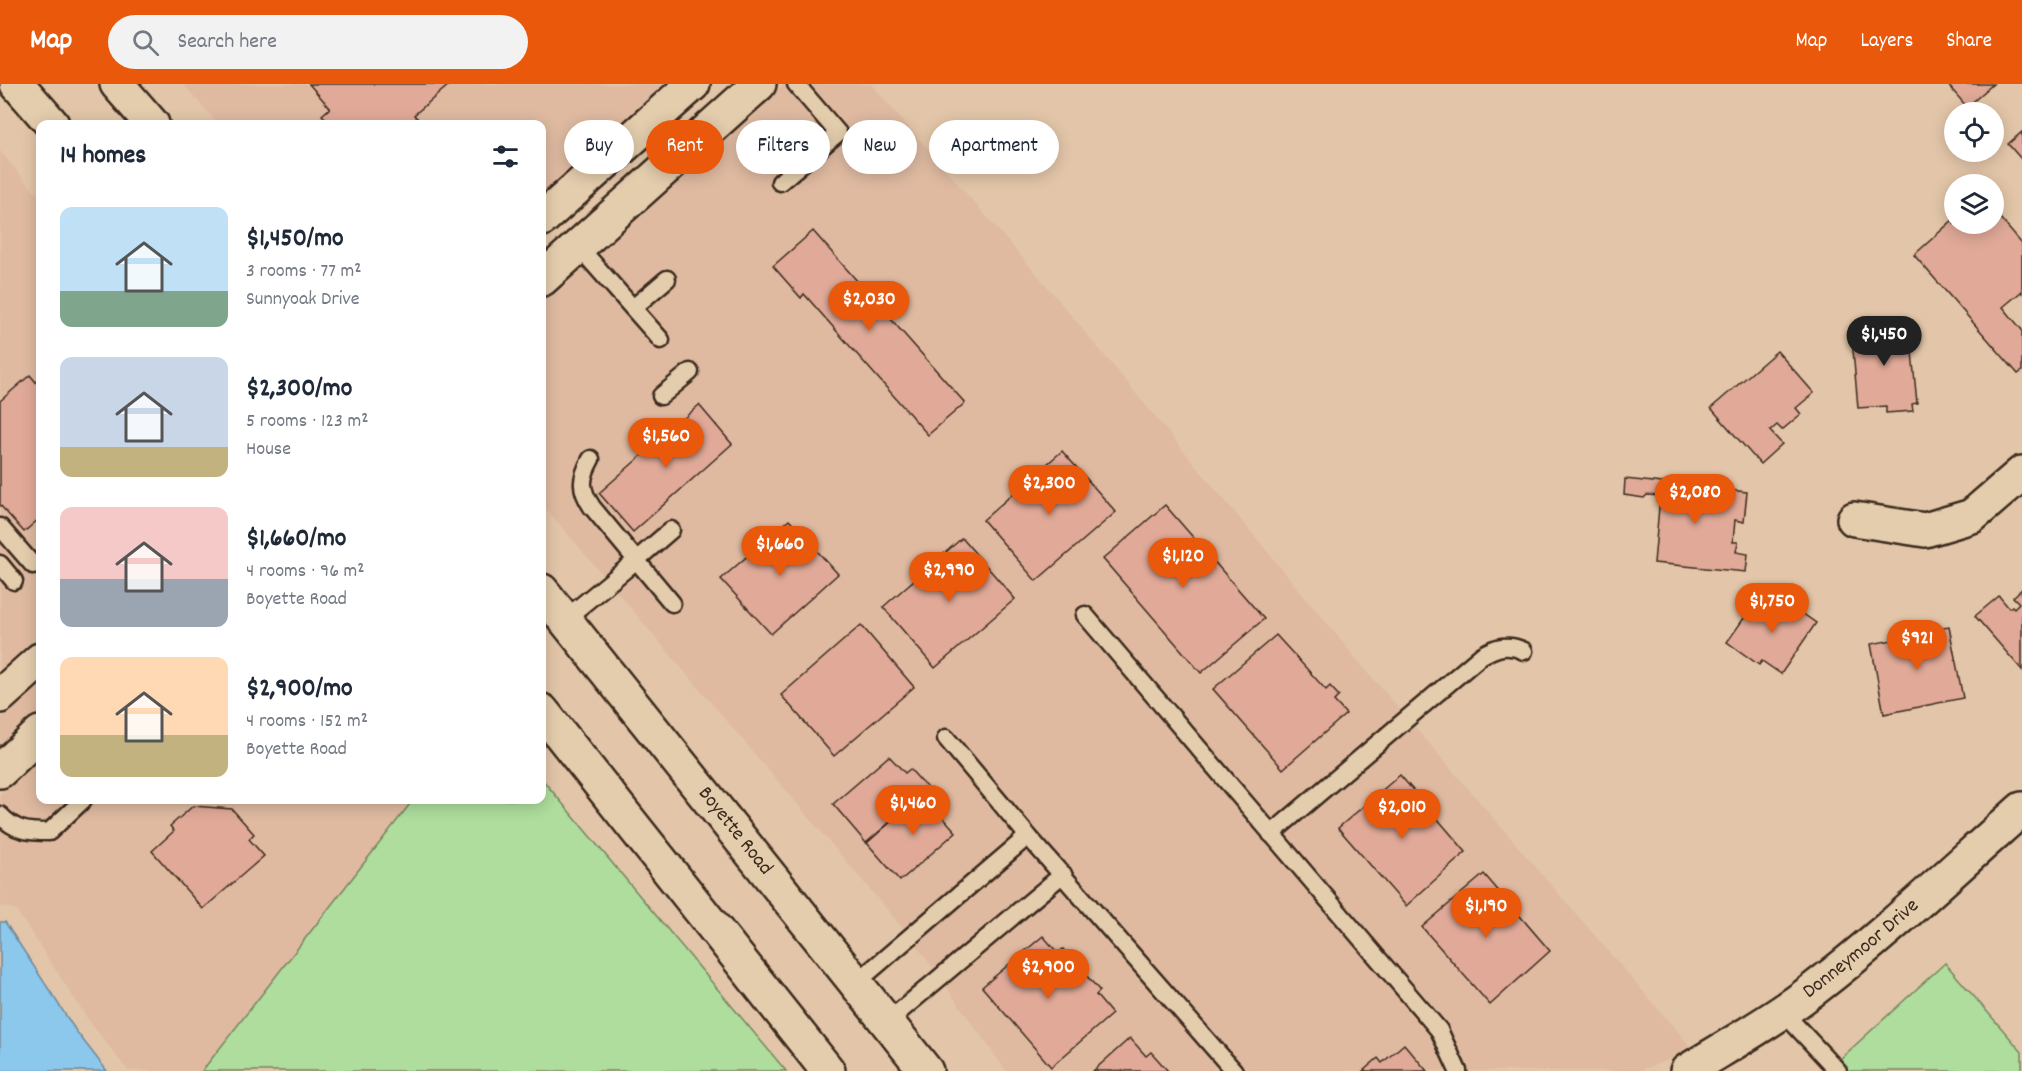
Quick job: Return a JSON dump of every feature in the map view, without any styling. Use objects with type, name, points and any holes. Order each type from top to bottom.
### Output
[{"type":"street","points":[[17,84],[48,120]]},
{"type":"street","points":[[117,84],[148,120]]},
{"type":"street","points":[[546,275],[759,84]]},
{"type":"street","points":[[546,215],[689,85]]},
{"type":"street","points":[[1854,519],[1925,530],[1972,516],[2022,473]]},
{"type":"street","name":"Boyette Road","points":[[546,596],[926,1071]]},
{"type":"street","points":[[0,696],[36,664]]},
{"type":"street","points":[[546,716],[828,1071]]},
{"type":"street","points":[[0,771],[36,737]]},
{"type":"street","name":"Donneymoor Drive","points":[[1687,1071],[1782,1011],[1863,950],[2022,809]]},
{"type":"lane","points":[[780,182],[838,133],[796,84]]},
{"type":"lane","points":[[578,246],[661,340]]},
{"type":"lane","points":[[633,308],[667,279]]},
{"type":"lane","points":[[661,396],[690,372]]},
{"type":"lane","points":[[591,459],[585,469],[582,483],[584,495],[672,603]]},
{"type":"lane","points":[[0,527],[33,565]]},
{"type":"lane","points":[[565,619],[671,530]]},
{"type":"lane","points":[[0,564],[14,581]]},
{"type":"lane","points":[[1084,615],[1439,1030],[1458,1071]]},
{"type":"lane","points":[[1271,834],[1482,656],[1493,649],[1504,646],[1514,646],[1524,651]]},
{"type":"lane","points":[[946,738],[1028,836],[1234,1071]]},
{"type":"lane","points":[[0,815],[6,821],[27,832],[49,832],[79,804]]},
{"type":"lane","points":[[856,983],[1028,836]]},
{"type":"lane","points":[[887,1022],[1063,874]]},
{"type":"lane","points":[[1782,1011],[1838,1071]]},
{"type":"shaded area","points":[[183,84],[659,84],[663,89],[628,120],[564,120],[564,174],[567,174],[546,192],[546,120],[214,120]]},
{"type":"shaded area","points":[[784,84],[871,84],[902,120],[842,120],[842,174],[917,174],[917,137],[929,151],[929,174],[949,174],[1041,279],[1365,669],[1692,1048],[1689,1050],[1687,1047],[1676,1057],[1639,1071],[1006,1071],[912,939],[546,509],[546,297],[684,174],[724,174],[724,138],[736,127],[736,174],[830,174],[830,120],[744,120]]},
{"type":"shaded area","points":[[0,151],[36,193],[36,642],[0,674]]},
{"type":"shaded area","points":[[36,687],[36,715],[0,748],[0,719]]},
{"type":"shaded area","points":[[36,761],[36,804],[410,804],[202,1071],[128,1071],[89,1021],[16,910],[0,906],[0,794]]},
{"type":"green space","points":[[546,784],[786,1071],[202,1071],[410,804],[546,804]]},
{"type":"green space","points":[[1945,963],[2022,1052],[2022,1071],[1827,1071]]},
{"type":"water","points":[[0,922],[5,922],[76,1031],[107,1071],[0,1071]]},
{"type":"building","points":[[309,84],[450,84],[414,115],[419,120],[327,120],[322,115],[330,108]]},
{"type":"building","points":[[1947,84],[1993,84],[1973,102],[1963,102]]},
{"type":"building","points":[[2022,132],[2022,160],[2008,144]]},
{"type":"building","points":[[2004,223],[2022,244],[2022,293],[2003,307],[2022,330],[2022,371],[2018,374],[1914,255],[1944,228],[1944,234],[2004,234]]},
{"type":"building","points":[[813,231],[965,403],[928,435],[804,294],[801,298],[773,266]]},
{"type":"building","points":[[1909,322],[1917,403],[1912,404],[1913,411],[1886,413],[1886,406],[1858,408],[1851,327]]},
{"type":"building","points":[[1777,351],[1814,393],[1796,408],[1801,414],[1782,430],[1777,425],[1770,431],[1782,444],[1760,464],[1711,408]]},
{"type":"building","points":[[30,375],[36,382],[36,522],[24,532],[0,505],[0,401]]},
{"type":"building","points":[[699,405],[732,444],[633,532],[599,493]]},
{"type":"building","points":[[1062,451],[1116,512],[1036,581],[983,520]]},
{"type":"building","points":[[1625,479],[1747,492],[1744,522],[1735,520],[1733,542],[1738,542],[1736,552],[1748,554],[1746,572],[1654,563],[1660,496],[1647,495],[1644,498],[1624,495]]},
{"type":"building","points":[[1165,505],[1264,619],[1201,673],[1103,559]]},
{"type":"building","points":[[789,520],[838,574],[771,634],[721,579]]},
{"type":"building","points":[[962,538],[1015,599],[935,668],[883,607]]},
{"type":"building","points":[[2022,589],[2022,670],[1975,616],[1999,596],[2009,608],[2012,606],[2014,608],[2019,603],[2013,597]]},
{"type":"building","points":[[1759,597],[1780,612],[1786,602],[1816,623],[1781,674],[1762,661],[1759,665],[1727,642]]},
{"type":"building","points":[[861,625],[914,687],[834,756],[781,695]]},
{"type":"building","points":[[1949,627],[1963,698],[1884,714],[1871,644]]},
{"type":"building","points":[[1276,635],[1326,690],[1330,686],[1339,696],[1334,701],[1346,714],[1283,769],[1213,689]]},
{"type":"building","points":[[889,756],[905,773],[910,769],[928,789],[866,843],[833,804]]},
{"type":"building","points":[[1400,775],[1466,852],[1406,906],[1338,828]]},
{"type":"building","points":[[928,789],[946,810],[940,814],[956,832],[900,881],[867,843]]},
{"type":"building","points":[[193,806],[232,809],[254,834],[249,839],[264,856],[203,909],[152,851],[174,831],[170,826]]},
{"type":"building","points":[[1484,874],[1550,951],[1490,1005],[1422,927]]},
{"type":"building","points":[[1043,936],[1058,953],[1063,949],[1100,991],[1096,995],[1112,1014],[1051,1067],[982,987]]},
{"type":"building","points":[[1130,1038],[1146,1056],[1151,1052],[1168,1071],[1093,1071]]},
{"type":"building","points":[[1404,1044],[1427,1071],[1363,1071],[1378,1058],[1382,1063]]}]
